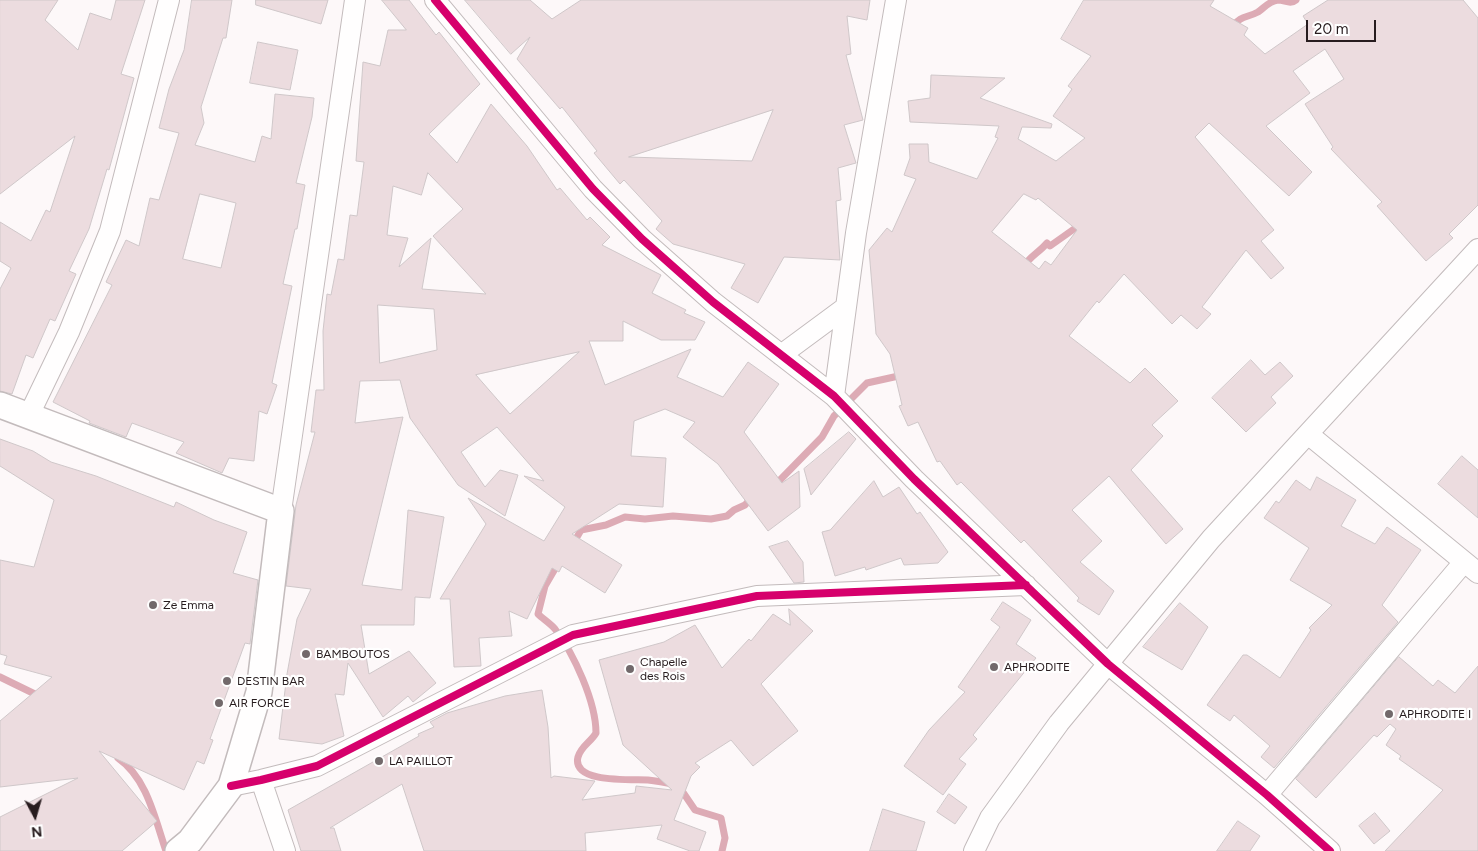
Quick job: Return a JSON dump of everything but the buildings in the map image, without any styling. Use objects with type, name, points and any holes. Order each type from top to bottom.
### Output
[{"type":"street","points":[[29,415],[69,332],[110,231],[169,0]]},
{"type":"street","points":[[178,851],[190,840],[231,786],[259,692],[280,510],[356,0]]},
{"type":"street","points":[[435,0],[593,189],[642,239],[713,302],[841,404],[914,479],[1108,664],[1267,795],[1330,851]]},
{"type":"street","points":[[841,404],[846,307],[856,232],[896,0]]},
{"type":"street","points":[[974,851],[990,818],[1060,723],[1211,539],[1478,249]]},
{"type":"street","points":[[781,355],[846,307]]},
{"type":"street","points":[[0,405],[280,510]]},
{"type":"street","points":[[1267,795],[1471,568],[1308,434]]},
{"type":"street","points":[[231,786],[317,766],[573,635],[757,596],[1026,585]]},
{"type":"street","points":[[261,780],[285,851]]},
{"type":"waterway","points":[[1232,27],[1238,20],[1258,12],[1272,2],[1278,0],[1292,2],[1296,0]]},
{"type":"waterway","points":[[1023,268],[1047,243],[1050,246],[1074,229],[1083,227]]},
{"type":"waterway","points":[[773,484],[780,480],[822,437],[834,416],[867,383],[903,375]]},
{"type":"waterway","points":[[573,544],[581,530],[606,525],[625,517],[645,519],[673,516],[711,519],[727,516],[745,505],[752,497]]},
{"type":"waterway","points":[[559,562],[545,586],[538,614],[555,629],[569,651],[583,679],[592,707],[596,733],[579,753],[578,766],[584,772],[593,776],[659,781],[678,785],[695,810],[721,818],[725,838],[722,851]]},
{"type":"waterway","points":[[0,677],[41,697]]},
{"type":"waterway","points":[[118,758],[128,766],[143,788],[154,813],[166,851]]},
{"type":"cycle path","points":[[435,0],[593,189],[642,239],[713,302],[834,396],[914,479],[1108,664],[1267,795],[1330,851]]},
{"type":"cycle path","points":[[231,786],[317,766],[573,635],[757,596],[1026,585]]},
{"type":"place","name":"Ze Emma","points":[[153,605]]},
{"type":"place","name":"BAMBOUTOS","points":[[306,654]]},
{"type":"place","name":"APHRODITE","points":[[994,667]]},
{"type":"place","name":"Chapelle des Rois","points":[[630,669]]},
{"type":"place","name":"DESTIN BAR","points":[[227,681]]},
{"type":"place","name":"AIR FORCE","points":[[219,703]]},
{"type":"place","name":"APHRODITE I","points":[[1389,714]]},
{"type":"place","name":"LA PAILLOT","points":[[379,761]]}]
